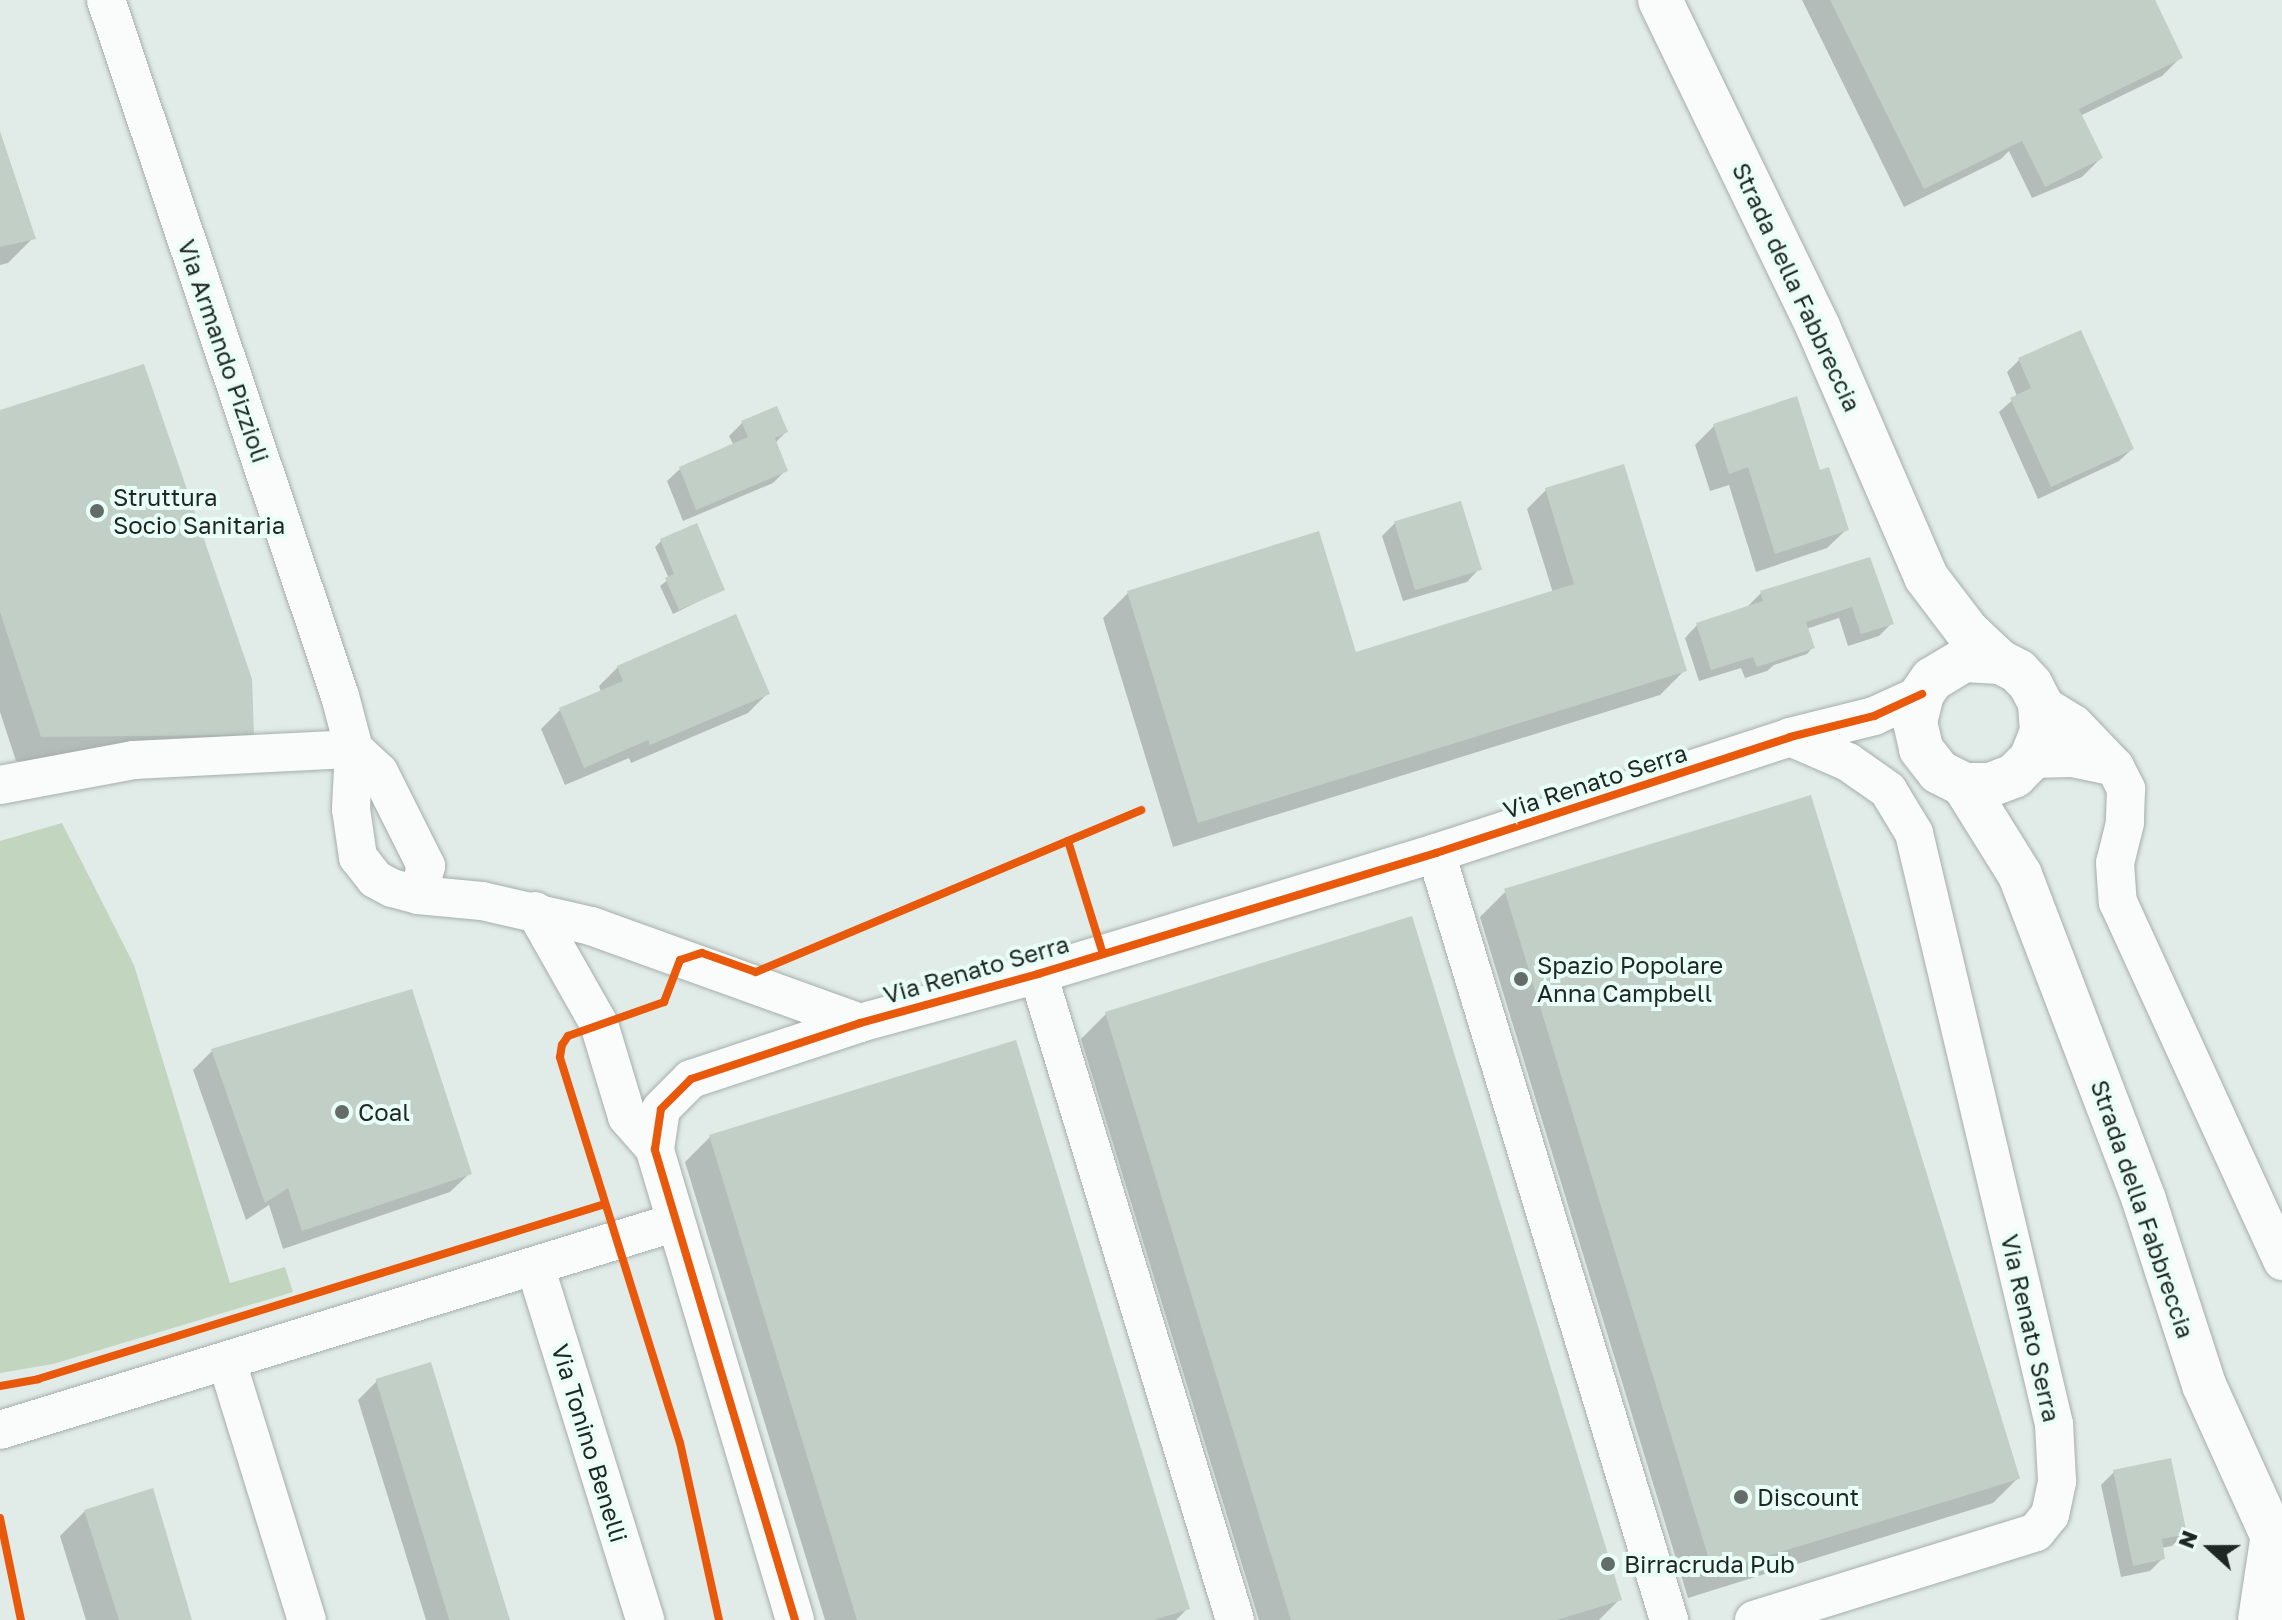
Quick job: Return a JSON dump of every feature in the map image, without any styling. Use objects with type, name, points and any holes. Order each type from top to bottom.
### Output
[{"type":"street","name":"Via Armando Pizzioli","points":[[106,0],[340,696],[354,749],[351,809],[358,857],[375,879],[418,895],[470,899],[535,911],[591,926],[860,1023]]},
{"type":"street","name":"Strada della Fabbreccia","points":[[1660,0],[1818,327],[1926,577],[1967,631],[2000,662],[2025,678],[2040,703],[2042,732],[2023,767],[2020,875]]},
{"type":"street","name":"Strada della Fabbreccia","points":[[1926,577],[1934,641],[1927,687],[1915,722],[1921,749],[1939,772],[1964,785],[2020,875],[2144,1200],[2204,1385],[2277,1549],[2260,1620]]},
{"type":"street","points":[[1927,687],[1964,660],[2000,662]]},
{"type":"street","name":"Via Renato Serra","points":[[795,1620],[655,1149],[661,1109],[691,1079],[860,1023],[1038,974],[1436,853],[1790,737],[1874,716],[1927,687]]},
{"type":"street","name":"Strada della Fabbreccia","points":[[2040,703],[2074,724],[2115,767],[2126,789],[2125,823],[2115,863],[2118,902],[2282,1261]]},
{"type":"street","name":"Via Renato Serra","points":[[1754,1620],[2036,1532],[2050,1515],[2057,1481],[2054,1424],[1914,833],[1888,790],[1848,762],[1790,737]]},
{"type":"street","name":"Via Armando Pizzioli","points":[[354,749],[379,772],[426,866],[418,895]]},
{"type":"street","points":[[0,785],[134,760],[354,749]]},
{"type":"street","points":[[1964,785],[1990,785],[2023,767],[2072,758],[2115,767]]},
{"type":"street","points":[[1436,853],[1669,1620]]},
{"type":"street","points":[[535,911],[599,1024],[627,1117],[655,1149]]},
{"type":"street","name":"Via Renato Serra","points":[[1038,974],[1235,1620]]},
{"type":"street","points":[[0,1430],[676,1222]]},
{"type":"street","name":"Via Tonino Benelli","points":[[535,1266],[645,1620]]},
{"type":"street","points":[[227,1362],[307,1620]]},
{"type":"street","name":"Via Renato Serra","points":[[771,1539],[778,1620]]},
{"type":"green space","points":[[62,823],[134,965],[230,1283],[285,1267],[293,1292],[53,1364],[0,1373],[0,841]]},
{"type":"building","points":[[1830,0],[2155,0],[2183,58],[2079,109],[2103,158],[2045,187],[2022,141],[1924,189]]},
{"type":"building","points":[[0,131],[36,239],[0,247]]},
{"type":"building","points":[[2081,330],[2134,449],[2051,487],[2010,398],[2031,388],[2018,358]]},
{"type":"building","name":"Struttura Socio Sanitaria","points":[[144,364],[252,679],[254,735],[41,737],[0,612],[0,410]]},
{"type":"building","points":[[1797,396],[1820,470],[1829,467],[1849,530],[1775,554],[1748,467],[1729,474],[1713,424]]},
{"type":"building","points":[[777,406],[788,432],[775,438],[788,471],[696,510],[679,467],[748,437],[741,421]]},
{"type":"building","points":[[1624,464],[1687,671],[1198,823],[1127,591],[1319,531],[1356,652],[1574,584],[1545,488]]},
{"type":"building","points":[[1461,501],[1482,570],[1415,590],[1394,521]]},
{"type":"building","points":[[697,523],[725,590],[679,610],[665,578],[674,574],[660,539]]},
{"type":"building","points":[[1870,557],[1894,624],[1861,634],[1852,607],[1806,622],[1815,648],[1757,667],[1753,657],[1711,670],[1696,623],[1763,601],[1760,591]]},
{"type":"building","points":[[736,614],[770,694],[650,745],[648,740],[584,768],[559,708],[623,681],[617,666]]},
{"type":"building","points":[[1811,795],[2020,1479],[1713,1573],[1504,889]]},
{"type":"building","points":[[1412,916],[1622,1600],[1557,1620],[1291,1620],[1105,1012]]},
{"type":"building","name":"Coal","points":[[412,989],[472,1174],[302,1231],[288,1188],[265,1203],[211,1049]]},
{"type":"building","points":[[1016,1040],[1190,1609],[1154,1620],[857,1620],[709,1135]]},
{"type":"building","points":[[431,1362],[510,1620],[449,1620],[376,1379]]},
{"type":"building","points":[[2171,1458],[2187,1534],[2162,1539],[2165,1559],[2133,1566],[2113,1470]]},
{"type":"building","points":[[153,1488],[192,1620],[119,1620],[84,1510]]},
{"type":"cycle path","points":[[795,1620],[655,1149],[661,1109],[691,1079],[860,1023],[1038,974],[1436,853],[1790,737],[1874,716],[1922,694]]},
{"type":"cycle path","points":[[719,1620],[680,1443],[560,1057],[562,1045],[568,1036],[664,1002],[680,960],[702,953],[756,972],[1141,810]]},
{"type":"cycle path","points":[[1068,841],[1103,954]]},
{"type":"cycle path","points":[[0,1386],[38,1379],[605,1204]]},
{"type":"cycle path","points":[[0,1518],[21,1620]]},
{"type":"place","name":"Struttura Socio Sanitaria","points":[[97,511]]},
{"type":"place","name":"Spazio Popolare Anna Campbell","points":[[1521,979]]},
{"type":"place","name":"Coal","points":[[342,1112]]},
{"type":"place","name":"Discount","points":[[1741,1497]]},
{"type":"place","name":"Birracruda Pub","points":[[1608,1564]]}]
